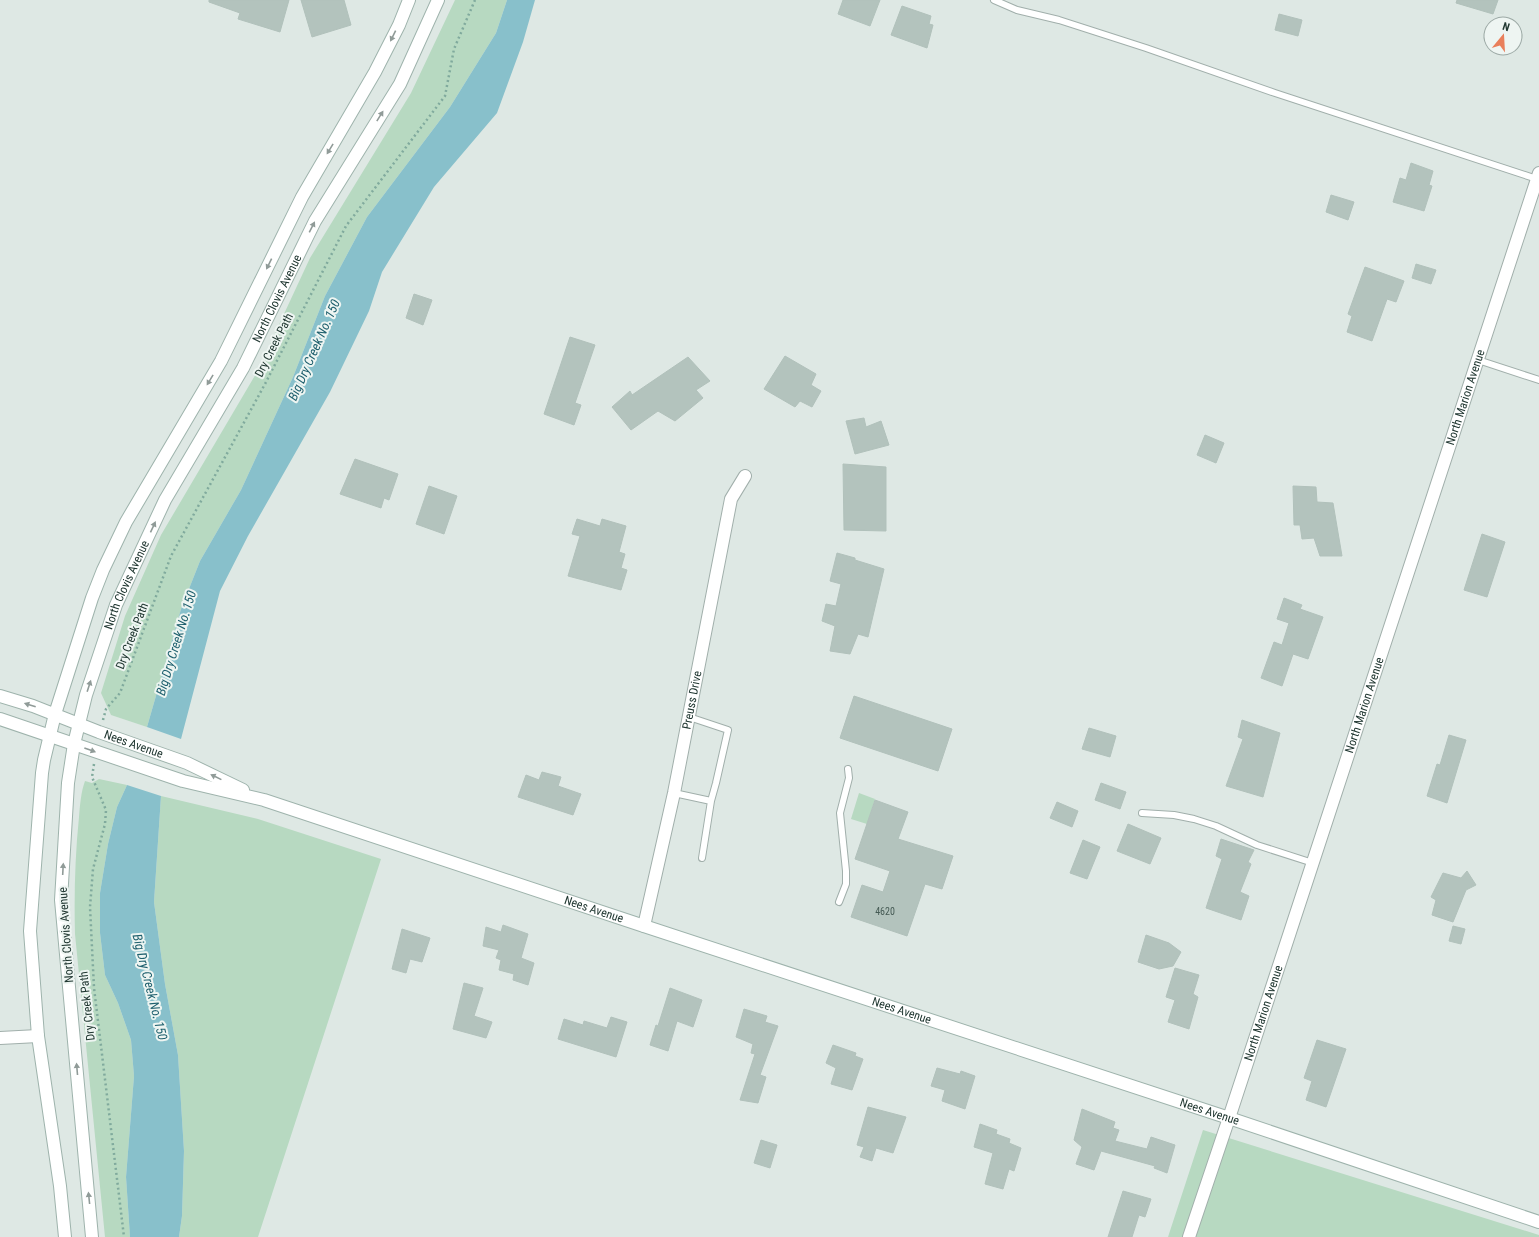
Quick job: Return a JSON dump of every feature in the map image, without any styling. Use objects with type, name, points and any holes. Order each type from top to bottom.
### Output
[{"type":"main road","name":"North Clovis Avenue","points":[[65,1237],[60,1186],[38,1036],[30,931],[42,773],[55,714],[92,598],[103,570],[126,522],[221,361],[302,196],[375,72],[399,25],[409,0]]},
{"type":"main road","name":"North Clovis Avenue","points":[[92,1237],[61,900],[68,783],[74,744],[86,695],[116,605],[165,500],[243,368],[315,221],[400,84],[438,0]]},
{"type":"main road","name":"North Marion Avenue","points":[[1189,1237],[1538,176]]},
{"type":"main road","name":"Preuss Drive","points":[[644,926],[674,793],[731,499],[745,476]]},
{"type":"main road","name":"Nees Avenue","points":[[0,696],[55,714],[187,763],[264,800]]},
{"type":"main road","name":"Nees Avenue","points":[[0,719],[183,781],[264,800],[1229,1118],[1539,1222]]},
{"type":"main road","points":[[0,1038],[38,1036]]},
{"type":"lane","points":[[994,0],[1017,10],[1059,20],[1146,48],[1275,93],[1538,176]]},
{"type":"lane","points":[[1478,360],[1539,380]]},
{"type":"lane","points":[[689,717],[728,730],[716,783],[710,801],[702,858]]},
{"type":"lane","points":[[839,902],[846,884],[840,813],[849,778],[848,769]]},
{"type":"lane","points":[[674,793],[710,801]]},
{"type":"lane","points":[[1142,813],[1174,815],[1194,819],[1216,826],[1257,845],[1313,863]]},
{"type":"path","name":"Dry Creek Path","points":[[106,709],[120,693],[171,556],[265,384],[346,226],[445,96],[454,48],[474,0]]},
{"type":"path","name":"Dry Creek Path","points":[[92,777],[106,810],[105,824],[93,869],[90,907],[94,988],[124,1237]]},
{"type":"green space","points":[[455,0],[507,0],[496,33],[450,107],[367,217],[325,296],[293,377],[241,490],[200,561],[181,609],[147,727],[111,715],[101,693],[125,616],[161,535],[257,372],[310,258],[411,93]]},
{"type":"green space","points":[[99,779],[127,785],[117,807],[108,844],[100,893],[100,933],[105,975],[118,1003],[131,1040],[134,1076],[126,1177],[130,1237],[105,1237],[75,934],[76,861],[81,799],[85,781],[92,783]]},
{"type":"green space","points":[[859,793],[875,799],[867,824],[851,819]]},
{"type":"green space","points":[[161,796],[258,819],[381,859],[258,1237],[179,1237],[182,1216],[184,1151],[178,1055],[165,984],[154,902]]},
{"type":"green space","points":[[1203,1130],[1539,1235],[1539,1237],[1168,1237]]},
{"type":"water","name":"Big Dry Creek No. 150","points":[[507,0],[535,0],[523,42],[497,113],[434,187],[382,272],[369,311],[330,392],[248,536],[220,591],[181,739],[147,727],[181,609],[200,561],[241,490],[293,377],[325,296],[367,217],[450,107],[496,33]]},
{"type":"water","name":"Big Dry Creek No. 150","points":[[127,785],[161,796],[154,902],[165,984],[178,1055],[184,1151],[182,1216],[179,1237],[130,1237],[126,1177],[134,1076],[131,1040],[118,1003],[105,975],[100,933],[100,893],[108,844],[117,807]]},
{"type":"building","points":[[209,0],[289,0],[280,32],[238,19],[240,13],[209,2]]},
{"type":"building","points":[[301,0],[344,0],[351,25],[312,37]]},
{"type":"building","points":[[843,0],[880,0],[870,26],[838,14]]},
{"type":"building","points":[[1457,0],[1498,0],[1493,14],[1456,3]]},
{"type":"building","points":[[902,6],[931,16],[929,24],[933,25],[927,48],[891,35]]},
{"type":"building","points":[[1279,14],[1302,20],[1298,36],[1275,30]]},
{"type":"building","points":[[1411,163],[1433,171],[1429,185],[1432,186],[1424,211],[1393,202],[1400,178],[1406,180]]},
{"type":"building","points":[[1331,195],[1354,202],[1348,220],[1326,212]]},
{"type":"building","points":[[1416,264],[1436,270],[1431,284],[1412,278]]},
{"type":"building","points":[[1365,267],[1404,281],[1396,302],[1387,299],[1372,341],[1347,332],[1352,316],[1348,314]]},
{"type":"building","points":[[414,294],[432,300],[423,325],[406,318]]},
{"type":"building","points":[[570,337],[595,345],[575,403],[581,405],[574,425],[544,414]]},
{"type":"building","points":[[785,356],[816,374],[811,385],[821,391],[812,407],[800,401],[795,407],[764,389]]},
{"type":"building","points":[[688,357],[710,381],[696,390],[703,398],[675,421],[658,411],[631,430],[612,407],[630,391],[632,395]]},
{"type":"building","points":[[864,418],[866,427],[881,421],[889,445],[855,454],[846,421]]},
{"type":"building","points":[[1205,435],[1224,443],[1216,463],[1197,455]]},
{"type":"building","points":[[355,459],[398,474],[389,500],[384,498],[381,508],[340,494]]},
{"type":"building","points":[[843,464],[886,467],[886,531],[844,530]]},
{"type":"building","points":[[429,486],[457,496],[444,534],[416,524]]},
{"type":"building","points":[[1293,486],[1316,487],[1317,502],[1333,503],[1342,556],[1320,556],[1314,538],[1302,539],[1300,525],[1294,525]]},
{"type":"building","points":[[577,519],[600,526],[602,519],[626,526],[619,552],[625,554],[621,568],[627,570],[621,590],[568,576],[580,536],[572,534]]},
{"type":"building","points":[[1482,534],[1505,542],[1487,597],[1464,590]]},
{"type":"building","points":[[837,553],[884,569],[868,637],[858,634],[850,654],[830,651],[835,626],[822,621],[826,604],[836,606],[841,584],[830,581]]},
{"type":"building","points":[[1284,598],[1302,605],[1300,609],[1323,617],[1308,659],[1293,654],[1282,686],[1261,678],[1274,642],[1282,645],[1289,623],[1277,619]]},
{"type":"building","points":[[854,696],[952,729],[938,771],[840,738]]},
{"type":"building","points":[[1242,720],[1280,733],[1263,797],[1226,786],[1243,739],[1238,737]]},
{"type":"building","points":[[1089,728],[1116,736],[1110,757],[1082,749]]},
{"type":"building","points":[[1449,735],[1466,740],[1447,803],[1427,796],[1437,764],[1440,765]]},
{"type":"building","points":[[542,772],[561,777],[558,786],[581,794],[573,815],[518,797],[526,775],[539,780]]},
{"type":"building","points":[[1101,783],[1126,792],[1120,809],[1095,800]]},
{"type":"building","points":[[875,800],[908,812],[898,839],[953,856],[942,889],[925,884],[907,936],[851,917],[862,885],[883,892],[890,871],[855,859]]},
{"type":"building","points":[[1057,802],[1078,811],[1072,827],[1050,818]]},
{"type":"building","points":[[1128,824],[1161,838],[1150,864],[1117,851]]},
{"type":"building","points":[[1221,839],[1254,850],[1248,862],[1251,864],[1240,892],[1249,896],[1241,920],[1206,908],[1222,859],[1216,856]]},
{"type":"building","points":[[1083,840],[1100,847],[1087,879],[1070,873]]},
{"type":"building","points":[[1467,871],[1476,885],[1466,890],[1453,922],[1432,915],[1436,900],[1431,897],[1443,873],[1461,878]]},
{"type":"building","points":[[503,925],[528,934],[521,958],[534,963],[528,985],[513,980],[514,974],[499,970],[501,960],[496,958],[499,950],[483,946],[486,927],[501,932]]},
{"type":"building","points":[[1453,926],[1465,929],[1461,944],[1449,941]]},
{"type":"building","points":[[402,929],[430,938],[422,962],[410,959],[406,973],[392,969]]},
{"type":"building","points":[[1146,935],[1169,943],[1181,952],[1173,966],[1159,969],[1138,962]]},
{"type":"building","points":[[1175,968],[1199,975],[1193,994],[1198,997],[1189,1029],[1168,1022],[1175,1000],[1166,997]]},
{"type":"building","points":[[464,983],[483,988],[474,1016],[492,1022],[486,1038],[453,1029]]},
{"type":"building","points":[[670,988],[702,1000],[693,1027],[677,1021],[668,1051],[650,1045],[656,1025],[658,1026]]},
{"type":"building","points":[[744,1009],[767,1016],[765,1022],[778,1026],[760,1075],[766,1077],[758,1103],[740,1100],[755,1054],[751,1053],[753,1044],[736,1037]]},
{"type":"building","points":[[611,1017],[627,1022],[616,1057],[558,1039],[564,1019],[583,1025],[584,1021],[607,1028]]},
{"type":"building","points":[[1317,1040],[1346,1049],[1326,1107],[1306,1100],[1312,1081],[1304,1078]]},
{"type":"building","points":[[833,1045],[856,1053],[855,1056],[863,1059],[852,1090],[831,1084],[836,1068],[826,1063]]},
{"type":"building","points":[[937,1068],[960,1074],[961,1071],[975,1076],[965,1109],[942,1101],[945,1090],[931,1086]]},
{"type":"building","points":[[868,1107],[906,1117],[893,1153],[876,1148],[872,1161],[860,1157],[864,1147],[857,1145]]},
{"type":"building","points":[[1082,1109],[1115,1122],[1113,1128],[1119,1130],[1115,1141],[1147,1149],[1151,1137],[1175,1145],[1167,1173],[1154,1168],[1155,1166],[1101,1151],[1094,1170],[1076,1164],[1082,1147],[1074,1140]]},
{"type":"building","points":[[980,1124],[997,1130],[996,1134],[1010,1139],[1009,1143],[1021,1148],[1014,1171],[1009,1169],[1003,1189],[985,1184],[993,1153],[974,1147]]},
{"type":"building","points":[[761,1140],[777,1145],[770,1168],[754,1163]]},
{"type":"building","points":[[1123,1191],[1151,1199],[1145,1217],[1139,1215],[1132,1237],[1108,1237]]}]
